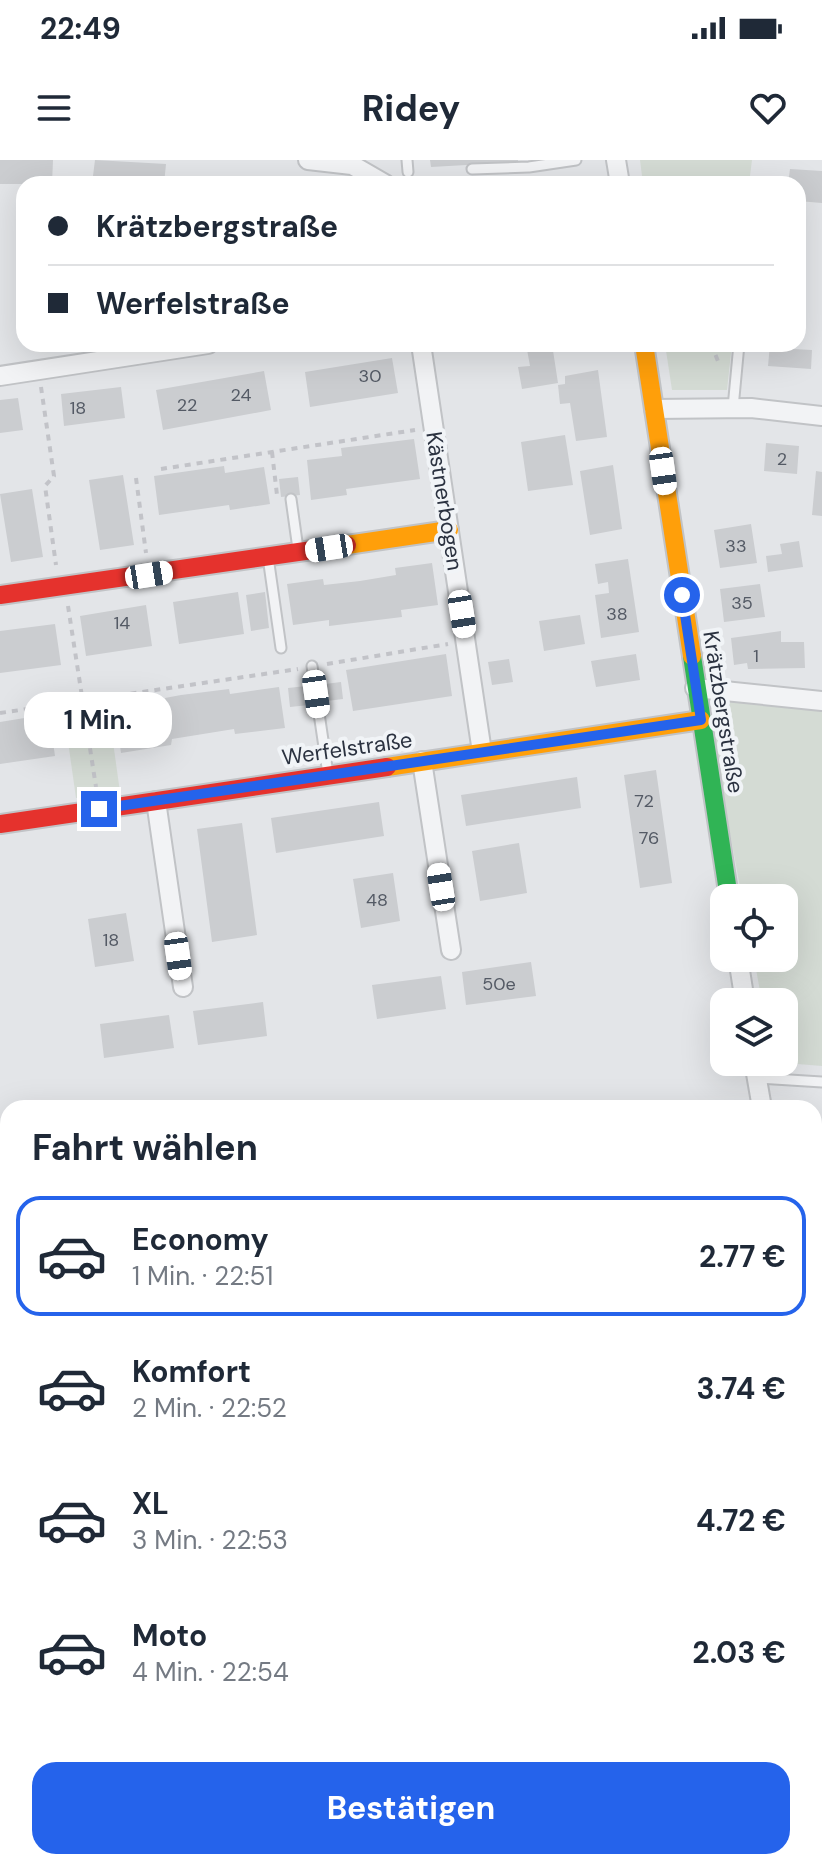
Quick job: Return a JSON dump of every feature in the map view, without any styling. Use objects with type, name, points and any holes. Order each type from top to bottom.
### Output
[{"type":"street","points":[[308,160],[352,165],[371,176]]},
{"type":"street","points":[[0,376],[156,352]]},
{"type":"street","name":"Kästnerbogen","points":[[422,352],[482,752]]},
{"type":"street","name":"Krätzbergstraße","points":[[645,352],[727,884]]},
{"type":"street","points":[[654,409],[733,408],[822,416]]},
{"type":"street","points":[[0,595],[449,530]]},
{"type":"street","points":[[695,688],[822,701]]},
{"type":"street","name":"Werfelstraße","points":[[0,824],[701,720]]},
{"type":"street","points":[[422,761],[451,950]]},
{"type":"street","points":[[156,801],[183,987]]},
{"type":"street","points":[[757,1076],[761,1100]]},
{"type":"lane","points":[[407,160],[408,172]]},
{"type":"lane","points":[[472,169],[529,167],[576,160]]},
{"type":"lane","points":[[733,408],[738,352]]},
{"type":"lane","points":[[291,499],[299,553]]},
{"type":"lane","points":[[268,557],[281,648]]},
{"type":"lane","points":[[312,666],[328,775]]},
{"type":"lane","points":[[789,1076],[822,1082]]},
{"type":"path","points":[[38,370],[54,476],[45,486],[99,809]]},
{"type":"path","points":[[161,469],[433,427]]},
{"type":"path","points":[[272,452],[278,500],[291,499]]},
{"type":"path","points":[[136,478],[149,575]]},
{"type":"path","points":[[0,713],[466,642]]},
{"type":"shaded area","points":[[640,160],[752,160],[750,176],[642,176]]},
{"type":"shaded area","points":[[666,352],[731,352],[727,390],[672,390]]},
{"type":"shaded area","points":[[732,699],[822,707],[822,1066],[798,1064],[798,988],[759,988],[757,972],[798,972],[798,884],[739,884],[712,736]]},
{"type":"shaded area","points":[[108,706],[120,792],[76,798],[64,713]]},
{"type":"building","points":[[0,160],[53,160],[52,176],[16,176],[16,184],[0,184]]},
{"type":"building","points":[[95,160],[166,164],[165,176],[93,176]]},
{"type":"building","points":[[430,160],[518,160],[518,162],[431,167]]},
{"type":"building","points":[[790,169],[822,171],[822,203],[806,202],[806,176],[789,176]]},
{"type":"building","points":[[812,350],[811,369],[768,366],[769,352]]},
{"type":"building","points":[[527,352],[553,352],[558,383],[522,389],[518,367],[530,366]]},
{"type":"building","points":[[392,358],[398,393],[310,407],[305,372]]},
{"type":"building","points":[[598,370],[607,437],[576,441],[570,403],[560,404],[558,385],[565,384],[565,376]]},
{"type":"building","points":[[264,371],[271,410],[163,430],[156,390]]},
{"type":"building","points":[[121,387],[125,418],[64,426],[61,394]]},
{"type":"building","points":[[18,398],[23,430],[0,433],[0,400]]},
{"type":"building","points":[[565,435],[573,485],[528,491],[521,442]]},
{"type":"building","points":[[414,439],[420,479],[346,489],[347,495],[311,500],[307,460],[342,456],[341,448]]},
{"type":"building","points":[[766,443],[799,446],[797,474],[764,471]]},
{"type":"building","points":[[613,465],[622,529],[590,535],[580,471]]},
{"type":"building","points":[[224,466],[225,473],[264,467],[270,504],[230,510],[229,505],[159,515],[154,476]]},
{"type":"building","points":[[816,471],[822,472],[822,516],[812,515]]},
{"type":"building","points":[[123,475],[134,545],[100,550],[89,480]]},
{"type":"building","points":[[298,477],[300,495],[281,497],[279,479]]},
{"type":"building","points":[[32,489],[43,557],[11,562],[0,494]]},
{"type":"building","points":[[751,524],[757,563],[720,568],[714,530]]},
{"type":"building","points":[[799,541],[803,567],[768,572],[766,556],[782,554],[780,544]]},
{"type":"building","points":[[628,559],[639,632],[601,638],[595,595],[609,593],[608,582],[598,584],[595,564]]},
{"type":"building","points":[[432,563],[438,605],[401,610],[402,617],[329,626],[329,620],[293,625],[287,584],[323,579],[324,585],[360,581],[396,575],[395,568]]},
{"type":"building","points":[[760,584],[765,617],[724,622],[720,589]]},
{"type":"building","points":[[238,592],[244,634],[179,644],[173,602]]},
{"type":"building","points":[[265,592],[269,628],[251,631],[246,595]]},
{"type":"building","points":[[146,605],[152,646],[86,656],[80,616]]},
{"type":"building","points":[[580,615],[585,644],[544,651],[539,621]]},
{"type":"building","points":[[55,624],[61,665],[0,673],[0,631]]},
{"type":"building","points":[[781,631],[781,642],[804,642],[805,668],[748,669],[747,663],[734,665],[731,638]]},
{"type":"building","points":[[446,654],[452,696],[353,711],[346,670]]},
{"type":"building","points":[[636,654],[640,680],[596,687],[591,661]]},
{"type":"building","points":[[509,659],[513,682],[492,685],[488,662]]},
{"type":"building","points":[[341,682],[343,699],[327,701],[325,684]]},
{"type":"building","points":[[306,686],[309,705],[290,707],[288,688]]},
{"type":"building","points":[[279,687],[285,728],[235,734],[234,729],[172,739],[171,745],[121,753],[115,711],[166,704],[165,698],[181,695],[229,689],[230,694]]},
{"type":"building","points":[[49,714],[55,756],[0,764],[0,722]]},
{"type":"building","points":[[656,770],[672,883],[640,888],[624,775]]},
{"type":"building","points":[[577,777],[581,808],[466,826],[461,795]]},
{"type":"building","points":[[379,802],[384,836],[276,853],[271,818]]},
{"type":"building","points":[[242,823],[257,935],[212,942],[197,829]]},
{"type":"building","points":[[519,843],[527,893],[480,901],[472,851]]},
{"type":"building","points":[[393,873],[400,921],[361,928],[353,879]]},
{"type":"building","points":[[126,913],[134,961],[95,967],[88,919]]},
{"type":"building","points":[[531,962],[536,996],[466,1005],[462,972]]},
{"type":"building","points":[[441,976],[446,1009],[377,1019],[372,985]]},
{"type":"building","points":[[263,1002],[267,1036],[198,1045],[193,1011]]},
{"type":"building","points":[[169,1015],[174,1048],[104,1058],[100,1024]]},
{"type":"traffic: fast","points":[[692,656],[727,884]]},
{"type":"traffic: slow","points":[[645,352],[692,656]]},
{"type":"traffic: slow","points":[[347,545],[449,530]]},
{"type":"traffic: slow","points":[[387,767],[701,720]]},
{"type":"traffic: jam","points":[[0,595],[347,545]]},
{"type":"traffic: jam","points":[[0,824],[387,767]]},
{"type":"route","points":[[99,809],[701,720],[682,595]]}]
